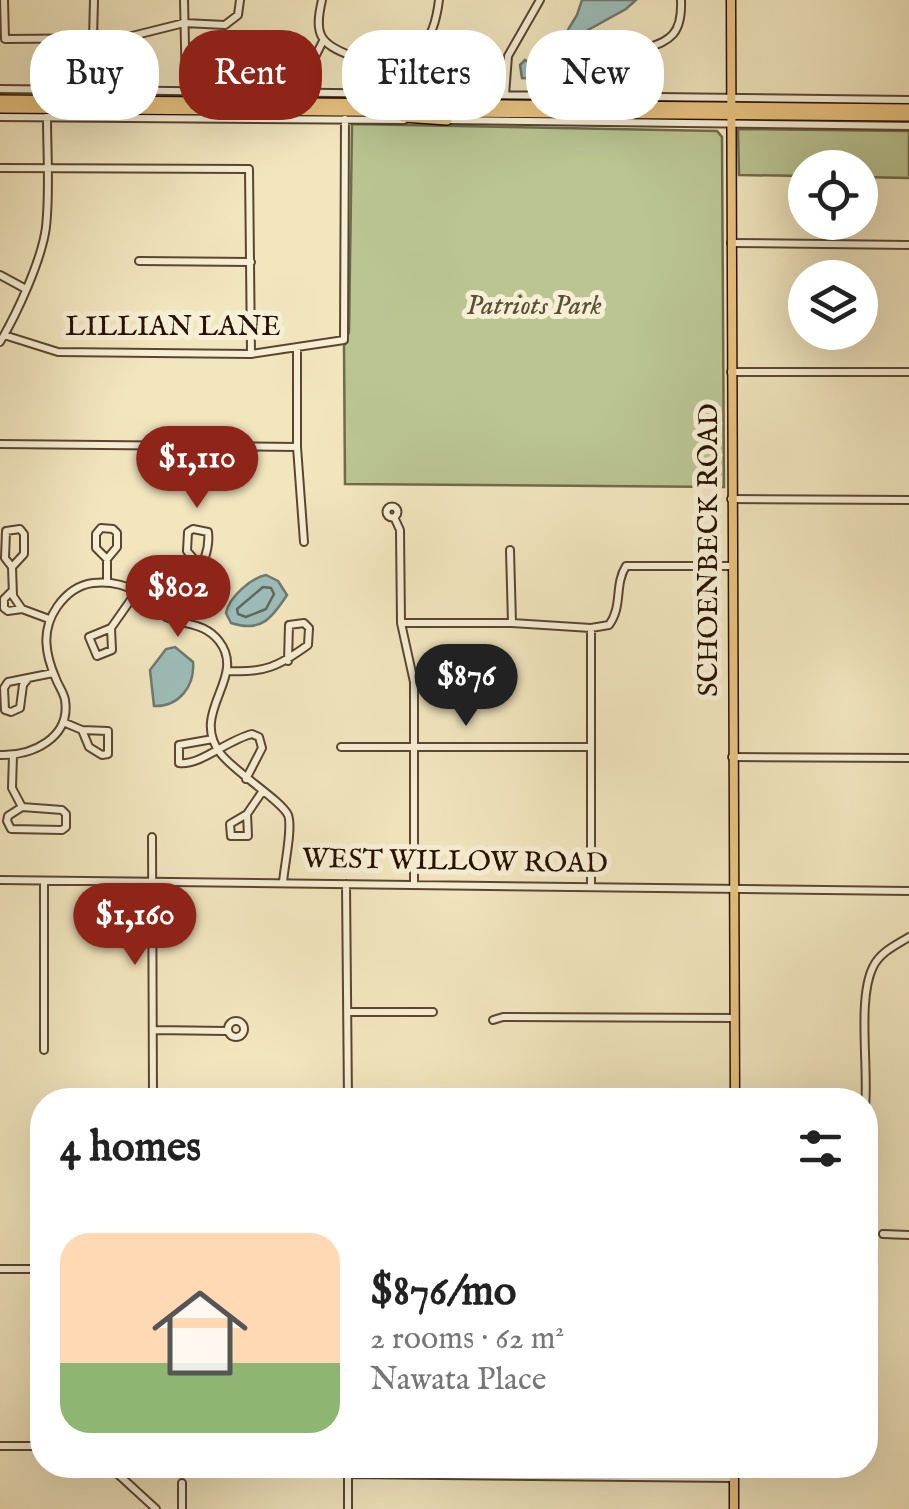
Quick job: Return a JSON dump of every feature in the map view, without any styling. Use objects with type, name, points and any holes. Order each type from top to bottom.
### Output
[{"type":"highway","points":[[0,100],[730,112]]},
{"type":"highway","points":[[0,108],[179,110]]},
{"type":"highway","points":[[322,111],[909,112]]},
{"type":"main road","name":"SCHOENBECK ROAD","points":[[731,0],[735,1088]]},
{"type":"main road","points":[[734,1478],[734,1509]]},
{"type":"street","points":[[4,0],[5,39],[30,39]]},
{"type":"street","points":[[93,30],[94,0]]},
{"type":"street","points":[[184,0],[184,30]]},
{"type":"street","points":[[158,30],[184,23],[225,25],[238,16],[240,0]]},
{"type":"street","points":[[322,0],[317,22],[324,40],[342,52]]},
{"type":"street","points":[[432,30],[438,0]]},
{"type":"street","points":[[506,76],[508,56],[540,0]]},
{"type":"street","points":[[664,40],[673,36],[679,26],[681,0]]},
{"type":"street","points":[[322,44],[324,40]]},
{"type":"street","points":[[0,89],[179,91]]},
{"type":"street","points":[[506,118],[730,112],[909,100]]},
{"type":"street","points":[[664,102],[730,112],[909,126]]},
{"type":"street","points":[[0,117],[30,117]]},
{"type":"street","points":[[159,118],[342,119]]},
{"type":"street","points":[[2,339],[43,244],[47,120]]},
{"type":"street","name":"LILLIAN LANE","points":[[2,339],[58,352],[251,354],[344,340],[345,120]]},
{"type":"street","points":[[0,168],[250,168],[251,354]]},
{"type":"street","points":[[730,243],[909,245]]},
{"type":"street","points":[[138,261],[250,262]]},
{"type":"street","points":[[0,275],[24,288]]},
{"type":"street","points":[[298,348],[297,447],[304,542]]},
{"type":"street","points":[[731,372],[909,372]]},
{"type":"street","points":[[0,444],[297,447]]},
{"type":"street","points":[[731,499],[909,500]]},
{"type":"street","points":[[394,517],[400,530],[401,623],[414,682],[414,885]]},
{"type":"street","points":[[12,567],[6,562],[6,531],[20,528],[24,534],[24,554],[12,567],[12,592],[22,609]]},
{"type":"street","points":[[106,559],[115,551],[116,533],[101,528],[96,548],[106,559],[107,582]]},
{"type":"street","points":[[178,621],[184,596],[208,555],[209,535],[206,530],[193,529],[188,532],[186,551],[199,565]]},
{"type":"street","points":[[510,550],[512,623]]},
{"type":"street","points":[[401,623],[591,628],[608,624],[617,613],[620,576],[626,566],[731,566]]},
{"type":"street","points":[[0,755],[32,752],[52,740],[63,722],[65,700],[53,672],[45,635],[48,619],[63,598],[81,585],[107,582],[137,591],[160,614],[200,624],[227,652],[229,671],[214,702],[212,738],[216,748],[246,779],[280,802],[289,817],[283,882]]},
{"type":"street","points":[[111,628],[112,650],[97,656],[89,637],[111,628],[137,591]]},
{"type":"street","points":[[12,592],[4,600],[8,611],[22,609],[48,619]]},
{"type":"street","points":[[229,671],[255,672],[288,661],[308,645],[309,628],[304,623],[289,626],[288,661]]},
{"type":"street","points":[[591,628],[591,886]]},
{"type":"street","points":[[27,680],[20,708],[5,710],[6,684],[53,672]]},
{"type":"street","points":[[63,722],[82,730],[108,732],[108,754],[102,755],[88,746],[82,730]]},
{"type":"street","points":[[212,738],[179,745],[179,763],[190,764],[246,735],[259,737],[262,748],[246,779]]},
{"type":"street","points":[[341,747],[590,747]]},
{"type":"street","points":[[12,756],[12,788],[22,807]]},
{"type":"street","points":[[732,756],[909,758]]},
{"type":"street","points":[[248,814],[262,792]]},
{"type":"street","points":[[22,807],[62,810],[66,827],[11,829],[8,816],[22,807]]},
{"type":"street","points":[[152,836],[153,1088]]},
{"type":"street","name":"WEST WILLOW ROAD","points":[[0,880],[909,891]]},
{"type":"street","points":[[44,881],[44,1050]]},
{"type":"street","points":[[346,884],[348,1088]]},
{"type":"street","points":[[865,1088],[866,991],[873,966],[885,951],[909,937]]},
{"type":"street","points":[[348,1012],[434,1012]]},
{"type":"street","points":[[493,1020],[502,1016],[734,1018]]},
{"type":"street","points":[[154,1030],[228,1031]]},
{"type":"street","points":[[883,1234],[909,1235]]},
{"type":"street","points":[[0,1269],[30,1269]]},
{"type":"street","points":[[0,1446],[30,1446]]},
{"type":"street","points":[[122,1478],[156,1509]]},
{"type":"street","points":[[348,1478],[348,1509]]},
{"type":"street","points":[[182,1483],[182,1509]]},
{"type":"green space","name":"Patriots Park","points":[[352,124],[717,131],[722,137],[724,487],[345,484],[344,346],[349,332]]},
{"type":"green space","points":[[738,129],[909,131],[909,178],[878,177],[878,150],[788,150],[788,176],[739,175]]},
{"type":"water","points":[[582,0],[636,0],[588,30],[568,30]]},
{"type":"water","points":[[525,60],[526,78],[522,78],[520,65]]},
{"type":"water","points":[[266,575],[278,581],[287,595],[282,603],[258,625],[231,623],[226,613],[231,601],[248,584]]},
{"type":"water","points":[[175,647],[193,662],[191,679],[178,699],[154,706],[150,670],[166,649]]}]
